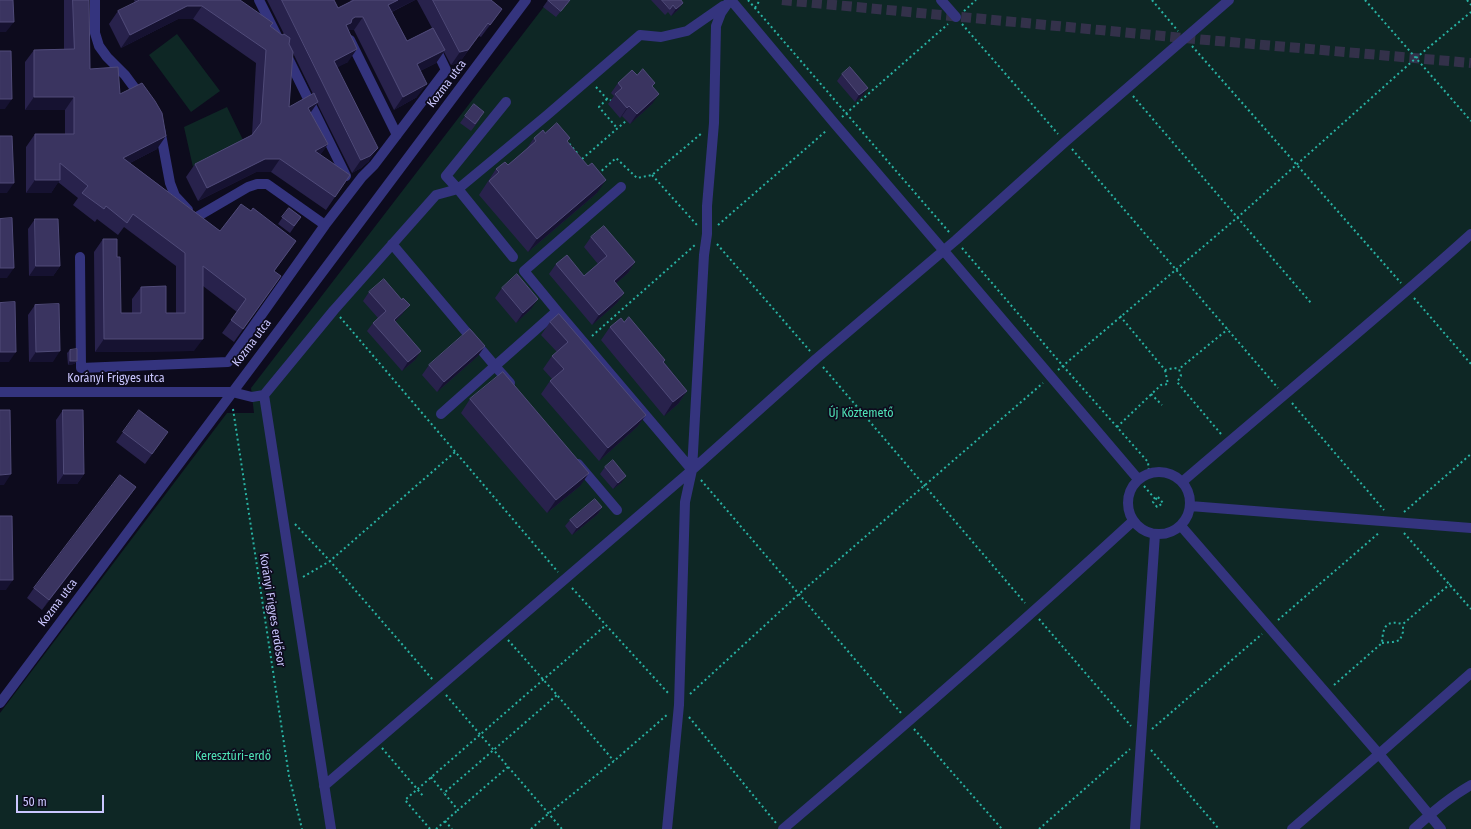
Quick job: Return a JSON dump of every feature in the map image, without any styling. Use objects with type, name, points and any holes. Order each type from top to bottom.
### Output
[{"type":"street","points":[[95,0],[95,33],[99,46],[107,57],[129,73],[147,105]]},
{"type":"street","points":[[259,0],[280,44]]},
{"type":"street","name":"Kozma utca","points":[[0,703],[526,0]]},
{"type":"street","points":[[331,829],[264,395],[334,310],[436,195],[458,189],[640,35],[661,37],[688,31],[730,0]]},
{"type":"street","points":[[667,829],[679,705],[685,502],[692,470],[704,255],[708,234],[707,206],[714,123],[716,26],[721,13],[730,0]]},
{"type":"street","points":[[730,0],[1138,479]]},
{"type":"street","points":[[941,0],[956,17]]},
{"type":"street","points":[[324,786],[440,688],[692,470],[816,359],[944,250],[1065,142],[1229,0]]},
{"type":"street","points":[[80,257],[81,368],[228,362],[325,225],[362,176],[374,165],[446,70],[429,35]]},
{"type":"street","points":[[348,36],[397,135]]},
{"type":"street","points":[[286,54],[346,176]]},
{"type":"street","points":[[506,102],[446,176],[513,257]]},
{"type":"street","points":[[155,117],[159,124],[170,183],[175,196],[198,221],[248,186],[267,184],[271,185],[325,225]]},
{"type":"street","points":[[621,187],[524,271],[692,470]]},
{"type":"street","points":[[1182,482],[1284,394],[1408,291],[1471,234]]},
{"type":"street","points":[[392,244],[516,390]]},
{"type":"street","points":[[441,414],[557,311]]},
{"type":"street","name":"Korányi Frigyes utca","points":[[0,392],[232,392],[252,397],[264,395]]},
{"type":"street","points":[[572,456],[617,510]]},
{"type":"street","points":[[1162,472],[1172,475],[1182,482],[1189,493],[1190,506],[1187,517],[1180,526],[1169,533],[1155,534],[1142,530],[1133,521],[1128,511],[1127,500],[1130,490],[1138,479],[1149,473],[1162,472]]},
{"type":"street","points":[[1190,506],[1471,528]]},
{"type":"street","points":[[783,829],[1034,613],[1133,521]]},
{"type":"street","points":[[1180,526],[1379,754],[1441,829]]},
{"type":"street","points":[[1135,829],[1155,534]]},
{"type":"street","points":[[1292,829],[1471,673]]},
{"type":"street","points":[[1414,829],[1429,814],[1448,799],[1471,785]]},
{"type":"path","points":[[585,342],[976,0]]},
{"type":"path","points":[[1152,0],[1471,364]]},
{"type":"path","points":[[1365,0],[1471,121]]},
{"type":"path","points":[[1466,0],[1471,5]]},
{"type":"path","points":[[531,829],[679,705],[799,594],[1120,316],[1238,217],[1416,58],[1471,12]]},
{"type":"path","points":[[956,17],[1471,609]]},
{"type":"path","points":[[589,79],[609,101],[613,100]]},
{"type":"path","points":[[1126,89],[1311,303]]},
{"type":"path","points":[[607,99],[599,107],[617,128]]},
{"type":"path","points":[[565,138],[582,159],[626,121]]},
{"type":"path","points":[[596,175],[616,158],[637,178],[652,175],[714,123]]},
{"type":"path","points":[[652,175],[698,226],[708,234],[1219,829]]},
{"type":"path","points":[[1117,427],[1161,385],[1168,384],[1165,370],[1120,316]]},
{"type":"path","points":[[1165,370],[1174,368],[1179,369],[1228,329]]},
{"type":"path","points":[[1179,369],[1181,376],[1177,382],[1229,442]]},
{"type":"path","name":"Korányi Frigyes erdősor","points":[[232,392],[233,409],[289,776],[302,829]]},
{"type":"path","points":[[1151,394],[1162,405]]},
{"type":"path","points":[[293,581],[305,576],[330,561],[455,452]]},
{"type":"path","points":[[1039,829],[1471,454]]},
{"type":"path","points":[[692,470],[908,723],[1002,829]]},
{"type":"path","points":[[1147,490],[1156,500],[1158,498],[1163,503],[1157,507],[1153,502],[1156,500]]},
{"type":"path","points":[[284,518],[293,522],[330,561],[562,829]]},
{"type":"path","points":[[1325,692],[1382,643],[1400,640],[1404,624],[1450,584]]},
{"type":"path","points":[[1382,643],[1383,631],[1387,625],[1394,622],[1404,624]]},
{"type":"path","points":[[430,829],[404,800],[606,625]]},
{"type":"path","points":[[502,633],[614,761]]},
{"type":"path","points":[[444,793],[557,695]]},
{"type":"path","points":[[376,741],[424,797]]},
{"type":"path","points":[[436,829],[508,767]]},
{"type":"path","points":[[430,777],[458,810]]},
{"type":"path","points":[[445,821],[452,829]]},
{"type":"green space","name":"Új Köztemető","points":[[549,0],[1471,0],[1471,829],[0,829],[0,713],[227,413],[254,413],[251,388]]},
{"type":"green space","points":[[177,34],[220,91],[191,112],[149,55]]},
{"type":"green space","points":[[227,107],[243,140],[193,167],[184,127]]},
{"type":"building","points":[[0,0],[13,0],[14,22],[0,22]]},
{"type":"building","points":[[73,0],[89,0],[90,69],[118,67],[120,94],[142,83],[162,113],[166,136],[123,158],[220,231],[241,204],[251,211],[253,208],[296,241],[274,271],[281,276],[243,329],[231,320],[246,299],[203,266],[203,339],[104,339],[103,239],[117,239],[117,257],[120,257],[121,313],[141,313],[141,287],[166,286],[166,313],[185,313],[185,253],[133,214],[127,223],[106,206],[104,209],[82,193],[88,186],[60,163],[60,180],[35,180],[35,134],[74,134],[74,97],[34,97],[34,50],[74,49]]},
{"type":"building","points":[[140,0],[240,0],[273,23],[270,26],[282,35],[284,34],[290,38],[289,44],[293,52],[289,107],[314,93],[318,102],[308,108],[328,144],[315,151],[350,175],[335,197],[280,159],[265,159],[207,188],[195,164],[252,135],[261,123],[266,50],[202,6],[187,6],[130,35],[118,11]]},
{"type":"building","points":[[282,0],[334,0],[338,8],[354,0],[398,0],[388,5],[407,41],[433,28],[445,50],[417,64],[427,84],[403,97],[363,17],[355,17],[352,19],[351,23],[346,25],[357,49],[334,61],[378,148],[370,156],[361,160]]},
{"type":"building","points":[[433,0],[491,0],[502,9],[490,25],[488,23],[468,50],[460,52]]},
{"type":"building","points":[[548,0],[570,0],[561,11]]},
{"type":"building","points":[[662,0],[681,0],[683,3],[676,9],[673,5],[670,9]]},
{"type":"building","points":[[0,51],[11,51],[12,99],[0,99]]},
{"type":"building","points":[[850,67],[868,88],[859,95],[842,74]]},
{"type":"building","points":[[643,69],[655,83],[652,86],[659,94],[637,114],[629,106],[627,108],[615,94],[622,88],[618,83],[632,70],[637,75]]},
{"type":"building","points":[[474,104],[484,112],[475,124],[465,116]]},
{"type":"building","points":[[557,123],[570,138],[567,141],[588,166],[592,163],[606,180],[537,239],[489,181],[499,172],[496,169],[505,162],[508,165],[536,141],[534,138],[543,130],[545,133]]},
{"type":"building","points":[[0,136],[12,136],[14,183],[0,183]]},
{"type":"building","points":[[289,208],[301,217],[294,226],[282,217]]},
{"type":"building","points":[[12,218],[14,268],[0,268],[0,219]]},
{"type":"building","points":[[35,219],[58,219],[60,266],[36,266]]},
{"type":"building","points":[[604,226],[635,262],[614,281],[624,293],[599,315],[556,264],[567,255],[584,276],[607,256],[591,237]]},
{"type":"building","points":[[517,274],[538,299],[523,313],[502,288]]},
{"type":"building","points":[[384,279],[402,300],[403,298],[410,305],[394,320],[421,351],[408,362],[373,323],[386,311],[369,292]]},
{"type":"building","points":[[15,302],[16,352],[0,352],[0,303]]},
{"type":"building","points":[[59,304],[60,351],[36,352],[35,305]]},
{"type":"building","points":[[559,314],[646,415],[608,448],[550,381],[564,369],[552,356],[568,342],[550,322]]},
{"type":"building","points":[[629,317],[665,360],[663,362],[687,391],[673,402],[610,327],[621,318],[624,322]]},
{"type":"building","points":[[470,329],[485,346],[444,382],[429,365]]},
{"type":"building","points":[[77,349],[77,361],[70,361],[70,350]]},
{"type":"building","points":[[503,372],[589,473],[556,500],[470,399]]},
{"type":"building","points":[[0,410],[10,410],[11,474],[0,475]]},
{"type":"building","points":[[63,410],[83,410],[84,474],[64,474]]},
{"type":"building","points":[[139,410],[168,432],[152,454],[123,432]]},
{"type":"building","points":[[613,460],[626,476],[618,483],[605,467]]},
{"type":"building","points":[[120,475],[136,487],[49,600],[34,588]]},
{"type":"building","points":[[595,499],[602,507],[577,528],[570,520]]},
{"type":"building","points":[[0,516],[12,516],[13,580],[0,580]]},
{"type":"tunnel","points":[[782,0],[1184,38],[1471,63]]},
{"type":"park label","name":"Keresztúri-erdő","points":[[233,757]]}]
